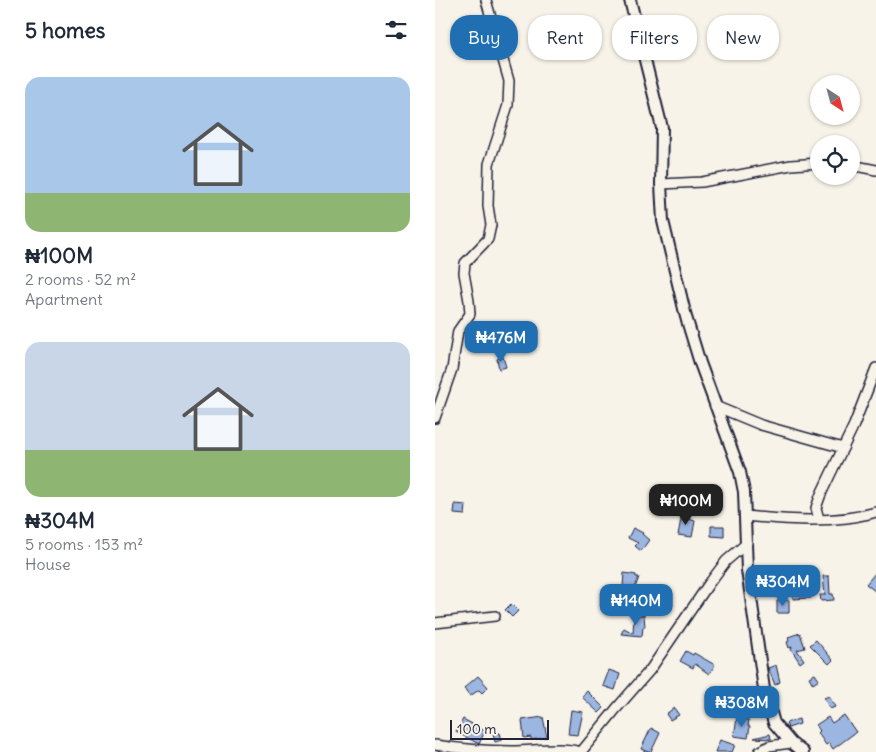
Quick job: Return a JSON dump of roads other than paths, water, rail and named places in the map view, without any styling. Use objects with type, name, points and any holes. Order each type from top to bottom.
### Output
[{"type":"main road","points":[[630,0],[662,128],[661,184],[663,221],[700,363],[740,472],[744,492],[747,570],[764,689],[774,723],[791,743],[803,752]]},
{"type":"street","points":[[435,418],[452,369],[458,331],[469,314],[469,301],[463,273],[465,263],[488,239],[491,225],[488,206],[489,164],[508,105],[509,81],[486,0]]},
{"type":"street","points":[[661,184],[702,182],[791,164],[810,163]]},
{"type":"street","points":[[860,167],[876,170]]},
{"type":"street","points":[[819,519],[816,508],[821,494],[867,394],[876,368]]},
{"type":"street","points":[[715,406],[779,431],[843,448]]},
{"type":"street","points":[[745,516],[802,520],[861,516],[876,512]]},
{"type":"street","points":[[435,745],[475,750],[512,751],[566,748],[581,752],[650,670],[708,585],[727,561],[747,543]]},
{"type":"street","points":[[435,623],[495,616]]},
{"type":"street","points":[[759,752],[769,746],[791,743]]}]
